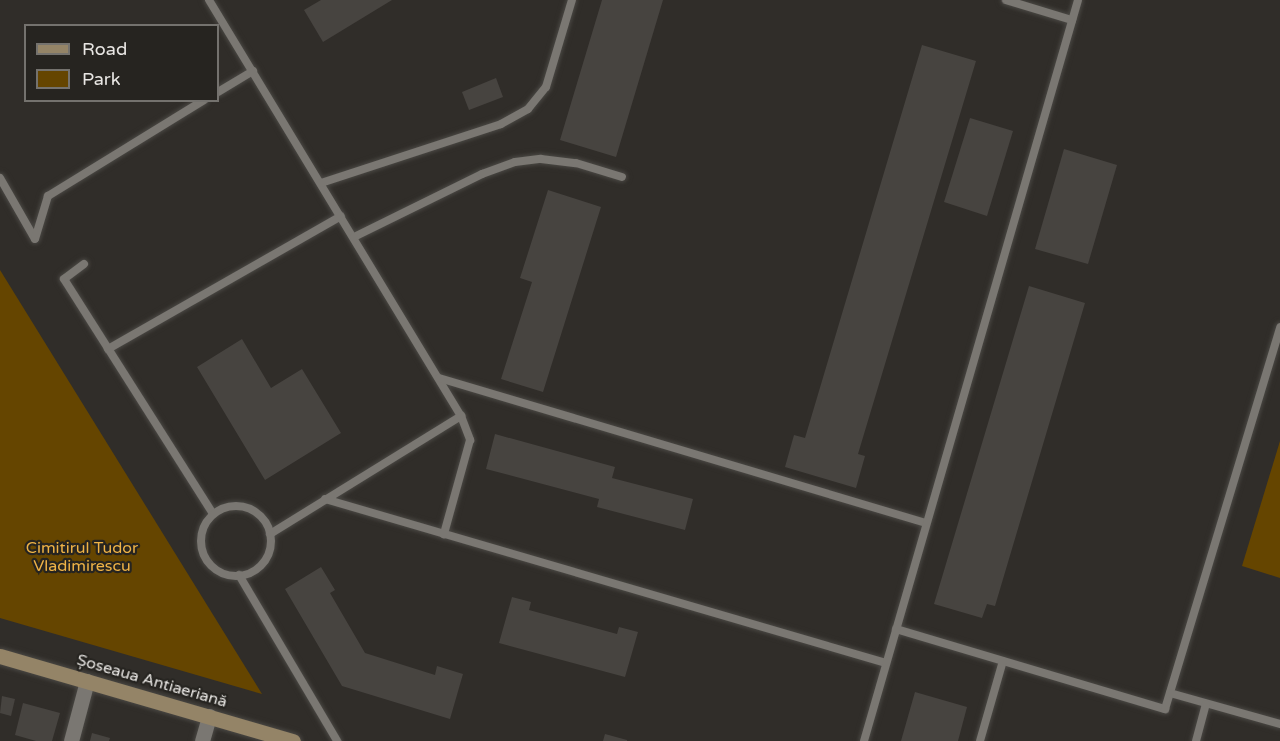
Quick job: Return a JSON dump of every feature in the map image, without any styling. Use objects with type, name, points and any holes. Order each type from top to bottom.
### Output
[{"type":"main road","name":"Șoseaua Antiaeriană","points":[[0,656],[293,741]]},
{"type":"street","points":[[70,741],[87,681]]},
{"type":"street","points":[[202,741],[209,716]]},
{"type":"lane","points":[[209,0],[461,416],[470,440],[444,534]]},
{"type":"lane","points":[[321,183],[501,124],[528,109],[546,87],[572,0]]},
{"type":"lane","points":[[1006,0],[1072,20]]},
{"type":"lane","points":[[864,741],[1078,0]]},
{"type":"lane","points":[[219,91],[253,71]]},
{"type":"lane","points":[[0,178],[35,239],[48,196],[201,102]]},
{"type":"lane","points":[[354,237],[482,174],[515,162],[540,159],[564,162],[622,177]]},
{"type":"lane","points":[[108,349],[341,216]]},
{"type":"lane","points":[[84,264],[64,279],[213,514]]},
{"type":"lane","points":[[896,629],[1165,709],[1280,327]]},
{"type":"lane","points":[[440,378],[926,523]]},
{"type":"lane","points":[[270,534],[461,416]]},
{"type":"lane","points":[[325,499],[886,663]]},
{"type":"lane","points":[[231,506],[242,506],[254,510],[262,518],[270,534],[270,551],[264,561],[256,569],[239,575],[224,573],[206,560],[201,538],[203,527],[213,514],[231,506]]},
{"type":"lane","points":[[239,575],[337,741]]},
{"type":"lane","points":[[980,741],[1004,661]]},
{"type":"lane","points":[[1170,693],[1280,724]]},
{"type":"lane","points":[[1196,741],[1206,704]]},
{"type":"green space","name":"Cimitirul Tudor Vladimirescu","points":[[0,270],[262,694],[0,618]]},
{"type":"green space","points":[[1280,441],[1280,578],[1242,566]]},
{"type":"building","points":[[321,0],[392,0],[323,42],[304,10]]},
{"type":"building","points":[[602,0],[663,0],[616,157],[560,140]]},
{"type":"building","points":[[922,45],[976,61],[858,454],[865,456],[856,488],[785,467],[794,435],[805,438]]},
{"type":"building","points":[[496,78],[503,97],[469,110],[462,92]]},
{"type":"building","points":[[970,118],[1013,131],[987,216],[944,202]]},
{"type":"building","points":[[1064,149],[1117,165],[1088,264],[1035,249]]},
{"type":"building","points":[[548,190],[601,207],[543,392],[501,379],[532,282],[520,278]]},
{"type":"building","points":[[1029,286],[1085,303],[995,606],[987,604],[982,618],[934,604]]},
{"type":"building","points":[[242,339],[271,388],[302,369],[341,433],[265,480],[197,367]]},
{"type":"building","points":[[495,434],[615,467],[612,478],[693,499],[685,530],[597,507],[599,499],[486,469]]},
{"type":"building","points":[[321,567],[335,590],[330,593],[365,653],[435,675],[437,666],[463,674],[450,719],[342,686],[285,589]]},
{"type":"building","points":[[512,597],[531,602],[529,610],[617,634],[619,627],[638,632],[625,677],[499,643]]},
{"type":"building","points":[[915,692],[967,707],[958,741],[901,741]]},
{"type":"building","points":[[2,696],[15,699],[11,716],[0,713]]},
{"type":"building","points":[[23,703],[60,713],[52,741],[36,741],[15,735]]},
{"type":"building","points":[[92,733],[110,738],[109,741],[90,741]]},
{"type":"building","points":[[605,734],[627,740],[627,741],[603,741]]}]
